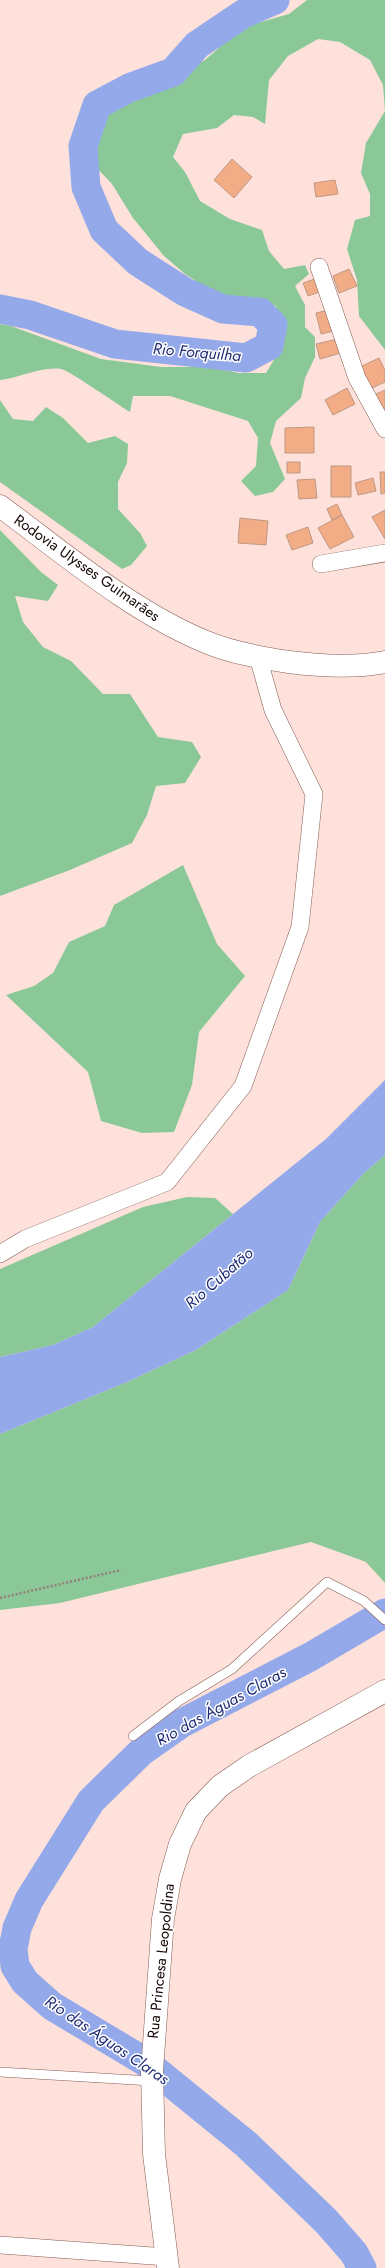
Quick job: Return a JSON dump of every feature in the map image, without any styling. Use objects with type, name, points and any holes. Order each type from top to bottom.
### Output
[{"type":"main road","name":"Rodovia Ulysses Guimarães","points":[[0,506],[104,583],[162,620],[207,643],[258,657],[312,665],[368,666],[385,662]]},
{"type":"main road","name":"Rua Princesa Leopoldina","points":[[167,2262],[154,2154],[152,2046],[160,1948],[170,1879],[180,1844],[196,1811],[206,1798],[234,1776],[385,1690]]},
{"type":"street","points":[[319,268],[357,378],[385,429]]},
{"type":"street","points":[[322,564],[385,553]]},
{"type":"street","points":[[0,1254],[25,1239],[167,1182],[243,1086],[300,927],[314,794],[273,710],[258,657]]},
{"type":"street","points":[[0,2245],[167,2262]]},
{"type":"lane","points":[[133,1736],[179,1701],[232,1669],[328,1582],[364,1601],[385,1620]]},
{"type":"lane","points":[[0,2072],[152,2076]]},
{"type":"path","points":[[0,1598],[121,1570]]},
{"type":"green space","points":[[307,0],[385,0],[385,111],[383,85],[370,60],[340,42],[318,39],[288,56],[269,80],[265,124],[253,117],[234,115],[217,128],[183,134],[173,157],[185,172],[200,201],[230,219],[262,230],[269,251],[284,269],[305,265],[309,274],[295,286],[305,305],[305,327],[315,337],[315,357],[305,378],[301,398],[276,421],[270,443],[285,479],[273,492],[255,496],[241,481],[256,466],[258,438],[248,421],[170,396],[133,396],[130,412],[83,381],[61,369],[46,369],[0,380],[0,324],[11,326],[101,359],[161,367],[211,367],[239,373],[266,373],[278,353],[280,329],[276,306],[216,294],[185,274],[164,256],[133,218],[112,184],[93,164],[90,140],[100,120],[128,94],[170,79],[205,60],[243,27],[289,14]]},
{"type":"green space","points":[[385,111],[385,350],[359,316],[357,280],[347,249],[355,220],[370,216],[370,194],[361,173],[366,143]]},
{"type":"green space","points":[[0,400],[13,419],[33,421],[46,407],[63,418],[88,443],[115,436],[128,444],[127,463],[118,482],[118,509],[140,533],[147,546],[131,565],[122,569],[0,482]]},
{"type":"green space","points":[[0,530],[41,572],[58,585],[48,601],[15,596],[23,622],[43,647],[71,661],[103,694],[130,694],[158,737],[192,742],[201,757],[185,783],[156,786],[147,815],[132,843],[70,870],[0,896]]},
{"type":"green space","points":[[183,865],[217,944],[245,976],[199,1032],[192,1085],[174,1132],[142,1133],[101,1121],[88,1072],[6,995],[34,986],[53,973],[69,942],[105,926],[114,905]]},
{"type":"green space","points":[[385,1155],[385,1583],[366,1562],[311,1542],[60,1603],[0,1610],[0,1434],[127,1382],[196,1350],[288,1290],[320,1222],[364,1173]]},
{"type":"green space","points":[[187,1197],[215,1198],[233,1214],[93,1327],[53,1345],[0,1357],[0,1269],[143,1207]]},
{"type":"water","name":"Rio Cubatão","points":[[385,1080],[385,1155],[364,1173],[320,1222],[288,1290],[196,1350],[127,1382],[0,1434],[0,1357],[53,1345],[93,1327],[326,1139]]},
{"type":"building","points":[[232,159],[252,177],[234,198],[214,180]]},
{"type":"building","points":[[335,180],[338,194],[316,197],[314,183]]},
{"type":"building","points":[[349,269],[357,286],[339,293],[333,276]]},
{"type":"building","points":[[318,278],[322,291],[308,296],[303,283]]},
{"type":"building","points":[[329,310],[334,331],[321,334],[316,313]]},
{"type":"building","points":[[338,339],[341,353],[320,359],[316,344]]},
{"type":"building","points":[[379,358],[385,370],[385,382],[370,389],[360,367]]},
{"type":"building","points":[[347,388],[355,404],[333,415],[325,400]]},
{"type":"building","points":[[385,390],[385,417],[374,395]]},
{"type":"building","points":[[314,427],[314,453],[285,453],[285,428]]},
{"type":"building","points":[[287,462],[300,462],[300,473],[287,473]]},
{"type":"building","points":[[331,466],[351,466],[351,497],[331,497]]},
{"type":"building","points":[[380,472],[385,472],[385,493],[381,494]]},
{"type":"building","points":[[373,478],[376,491],[358,495],[355,483]]},
{"type":"building","points":[[315,479],[317,498],[299,499],[297,480]]},
{"type":"building","points":[[337,504],[342,515],[332,520],[327,509]]},
{"type":"building","points":[[385,510],[385,539],[372,517]]},
{"type":"building","points":[[342,515],[354,537],[330,549],[318,528]]},
{"type":"building","points":[[240,518],[268,521],[266,545],[238,543]]},
{"type":"building","points":[[308,527],[313,543],[292,550],[286,535]]},
{"type":"waterway","name":"Rio Forquilha","points":[[0,309],[30,315],[115,344],[246,358],[269,346],[273,325],[260,312],[223,309],[185,292],[138,262],[104,230],[86,187],[83,146],[97,105],[129,88],[173,72],[197,45],[243,14],[275,0]]},
{"type":"waterway","name":"Rio das Águas Claras","points":[[362,2268],[354,2253],[326,2221],[246,2144],[144,2061],[52,2006],[25,1982],[15,1966],[13,1949],[17,1928],[29,1900],[91,1801],[142,1751],[182,1723],[310,1657],[385,1613]]}]
